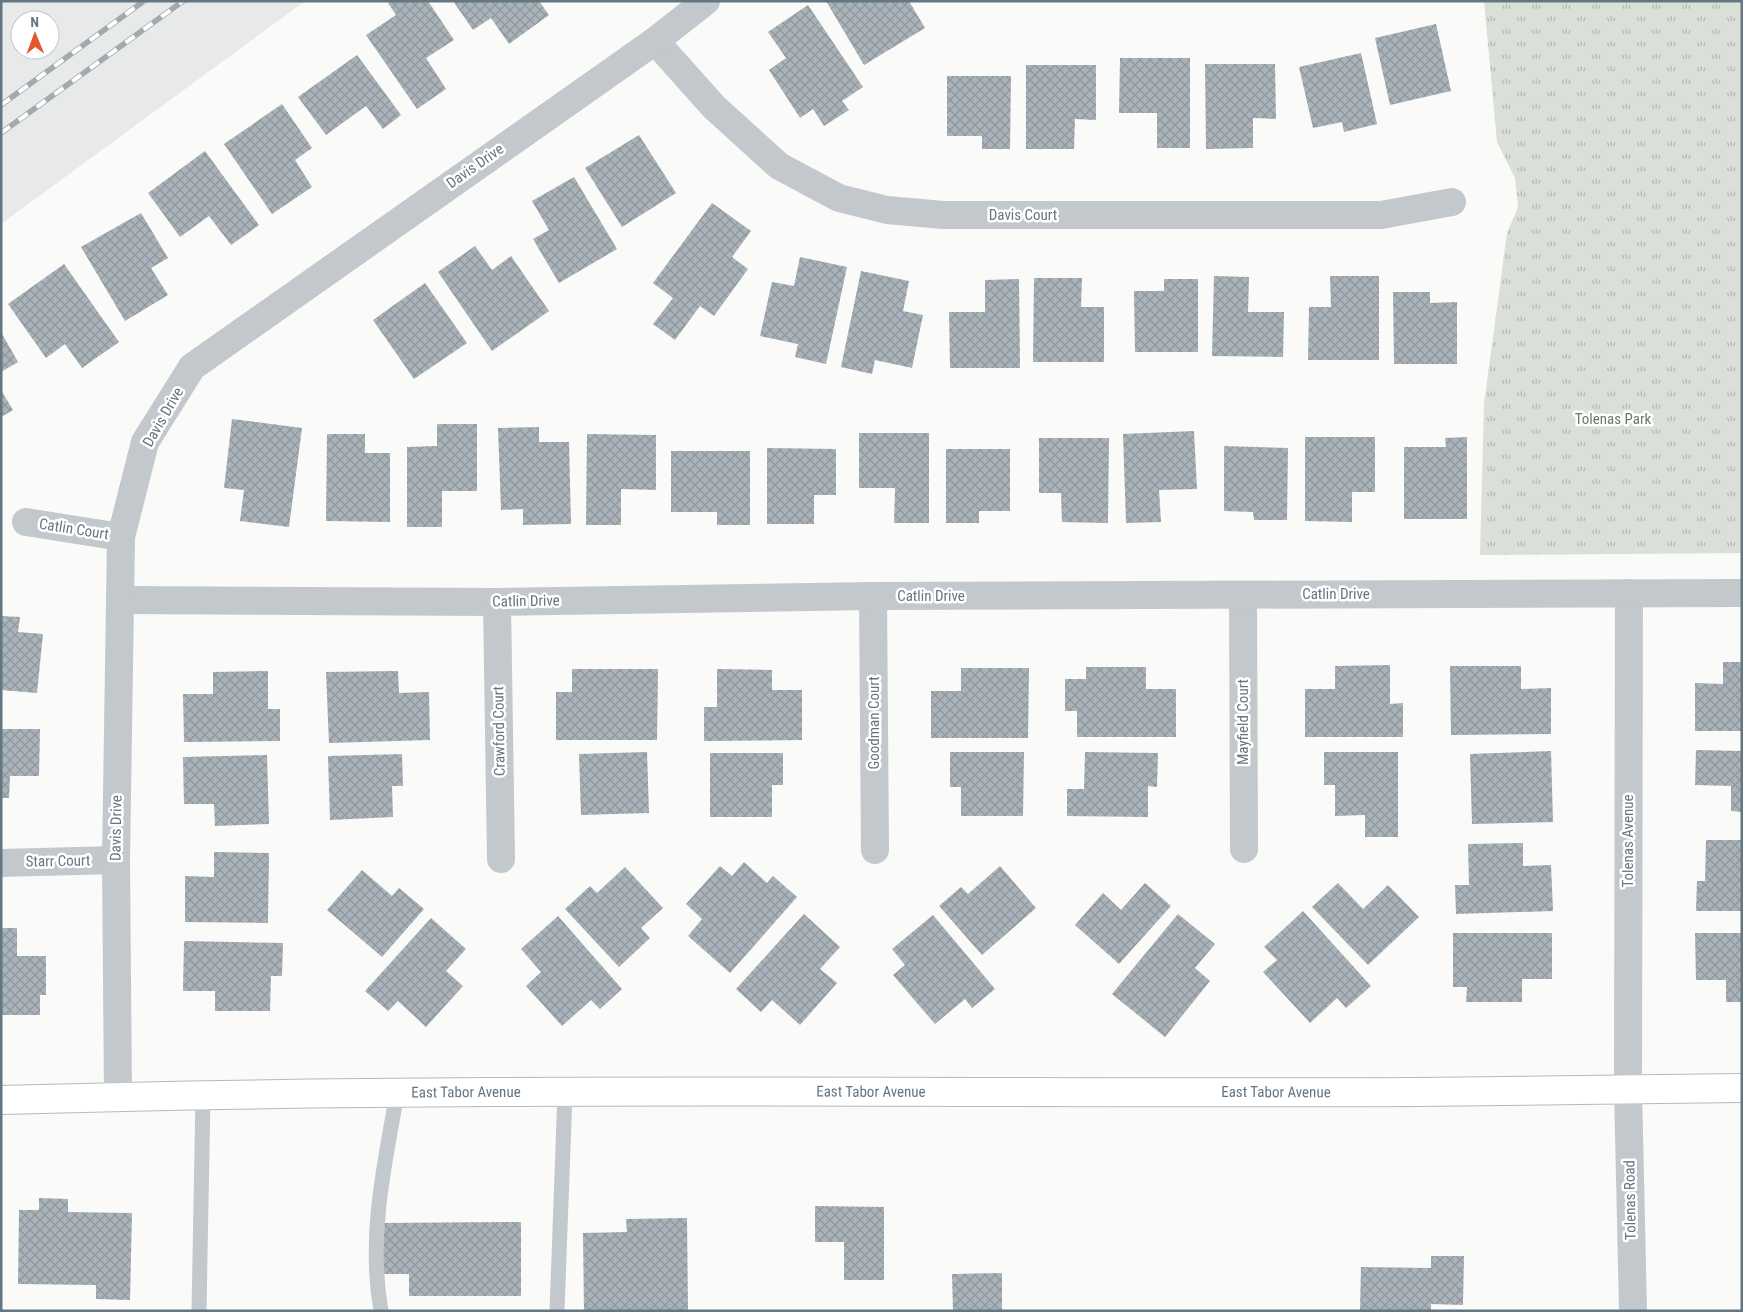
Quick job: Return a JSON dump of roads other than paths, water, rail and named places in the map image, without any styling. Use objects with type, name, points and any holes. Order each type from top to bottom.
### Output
[{"type":"main road","name":"East Tabor Avenue","points":[[1,1100],[396,1094],[1420,1092],[1742,1088]]},
{"type":"street","name":"Davis Drive","points":[[118,1097],[116,860],[121,537],[145,442],[192,368],[655,41],[706,1]]},
{"type":"street","name":"Davis Court","points":[[655,41],[714,107],[780,166],[839,198],[887,210],[943,215],[1381,215],[1452,202]]},
{"type":"street","name":"Catlin Court","points":[[26,522],[121,537]]},
{"type":"street","name":"Tolenas Avenue","points":[[1628,1088],[1629,593]]},
{"type":"street","name":"Catlin Drive","points":[[121,600],[498,602],[873,596],[1742,593]]},
{"type":"street","name":"Mayfield Court","points":[[1243,595],[1244,849]]},
{"type":"street","name":"Goodman Court","points":[[873,596],[875,850]]},
{"type":"street","name":"Crawford Court","points":[[498,602],[501,859]]},
{"type":"street","name":"Starr Court","points":[[1,863],[116,860]]},
{"type":"street","name":"Tolenas Road","points":[[1628,1088],[1632,1311]]},
{"type":"lane","points":[[557,1311],[565,1093]]},
{"type":"lane","points":[[381,1311],[376,1282],[378,1198],[396,1094]]},
{"type":"lane","points":[[198,1311],[203,1096]]},
{"type":"railway","points":[[1,105],[144,1]]},
{"type":"railway","points":[[1,133],[183,1]]},
{"type":"park label","name":"Tolenas Park","points":[[1613,419]]}]
